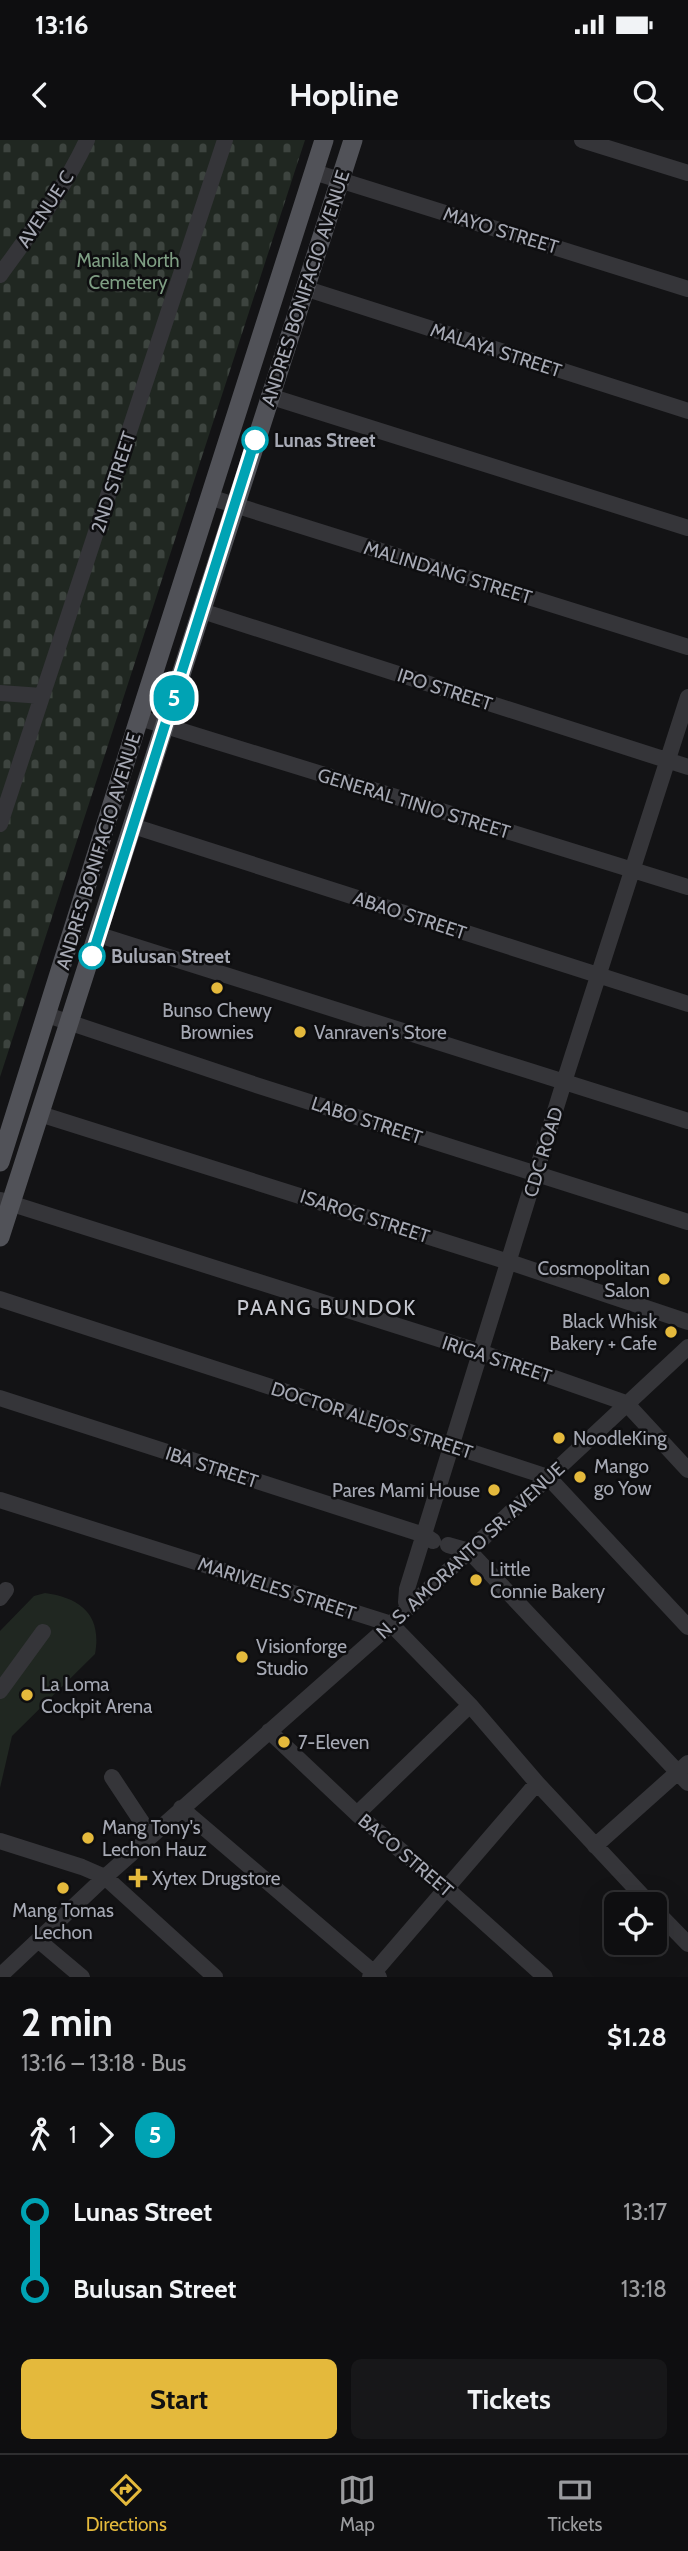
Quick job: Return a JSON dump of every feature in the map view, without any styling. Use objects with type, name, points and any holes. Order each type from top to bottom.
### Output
[{"type":"main road","name":"ANDRES BONIFACIO AVENUE","points":[[0,1162],[324,140]]},
{"type":"main road","name":"ANDRES BONIFACIO AVENUE","points":[[0,1237],[6,1202],[40,1114],[99,935],[353,140]]},
{"type":"street","name":"AVENUE C","points":[[0,275],[34,229],[80,156],[87,140]]},
{"type":"street","name":"2ND STREET","points":[[0,824],[225,140]]},
{"type":"street","points":[[582,140],[688,173]]},
{"type":"street","name":"MAYO STREET","points":[[314,172],[688,289]]},
{"type":"street","name":"MALAYA STREET","points":[[304,289],[688,411]]},
{"type":"street","points":[[269,397],[688,528]]},
{"type":"street","name":"MALINDANG STREET","points":[[209,498],[688,647]]},
{"type":"street","name":"IPO STREET","points":[[202,611],[688,767]]},
{"type":"street","points":[[0,693],[42,696]]},
{"type":"street","name":"CDC ROAD","points":[[408,1608],[407,1589],[435,1540],[452,1446],[480,1352],[688,697]]},
{"type":"street","name":"GENERAL TINIO STREET","points":[[139,718],[688,887]]},
{"type":"street","name":"ABAO STREET","points":[[132,826],[688,1004]]},
{"type":"street","points":[[99,935],[688,1121]]},
{"type":"street","name":"LABO STREET","points":[[47,1015],[688,1222]]},
{"type":"street","name":"ISAROG STREET","points":[[40,1114],[509,1262],[688,1322]]},
{"type":"street","name":"IRIGA STREET","points":[[6,1202],[480,1352],[626,1403],[688,1470]]},
{"type":"street","name":"DOCTOR ALEJOS STREET","points":[[0,1299],[548,1477],[688,1627]]},
{"type":"street","name":"N. S. AMORANTO SR. AVENUE","points":[[0,1976],[181,1808],[391,1624],[688,1347]]},
{"type":"street","name":"IBA STREET","points":[[0,1398],[469,1551]]},
{"type":"street","name":"MARIVELES STREET","points":[[0,1500],[391,1624],[470,1705],[537,1783],[639,1892]]},
{"type":"street","points":[[469,1551],[685,1773],[595,1846]]},
{"type":"street","points":[[0,1691],[43,1632]]},
{"type":"street","points":[[357,1814],[470,1705]]},
{"type":"street","name":"BACO STREET","points":[[269,1731],[357,1814],[447,1889],[545,1977]]},
{"type":"street","points":[[112,1777],[151,1836]]},
{"type":"street","points":[[181,1808],[374,1976],[537,1783]]},
{"type":"street","points":[[0,1841],[105,1877],[215,1977]]},
{"type":"street","points":[[667,1922],[688,1944]]},
{"type":"street","points":[[38,1940],[82,1977]]},
{"type":"green space","name":"Manila North Cemetery","points":[[0,140],[305,140],[0,1077]]},
{"type":"green space","name":"La Loma Cockpit Arena","points":[[45,1593],[69,1599],[86,1611],[95,1629],[95,1654],[12,1736],[0,1788],[0,1631],[34,1596]]},
{"type":"bus line","name":"5","points":[[92,956],[255,440]]},
{"type":"place","name":"Lunas Street","points":[[255,440]]},
{"type":"place","name":"Bulusan Street","points":[[92,956]]},
{"type":"place","name":"Bunso Chewy Brownies","points":[[217,988]]},
{"type":"place","name":"Vanraven's Store","points":[[300,1032]]},
{"type":"place","name":"Cosmopolitan Salon","points":[[664,1279]]},
{"type":"place","name":"Black Whisk Bakery + Cafe","points":[[671,1332]]},
{"type":"place","name":"NoodleKing","points":[[559,1438]]},
{"type":"place","name":"Mango go Yow","points":[[580,1477]]},
{"type":"place","name":"Pares Mami House","points":[[494,1490]]},
{"type":"place","name":"Little Connie Bakery","points":[[476,1580]]},
{"type":"place","name":"Visionforge Studio","points":[[242,1657]]},
{"type":"place","name":"La Loma Cockpit Arena","points":[[27,1695]]},
{"type":"place","name":"7-Eleven","points":[[284,1742]]},
{"type":"place","name":"Mang Tony's Lechon Hauz","points":[[88,1838]]},
{"type":"place","name":"Xytex Drugstore","points":[[138,1878]]},
{"type":"place","name":"Mang Tomas Lechon","points":[[63,1888]]},
{"type":"district","name":"PAANG BUNDOK","points":[[327,1308]]}]
